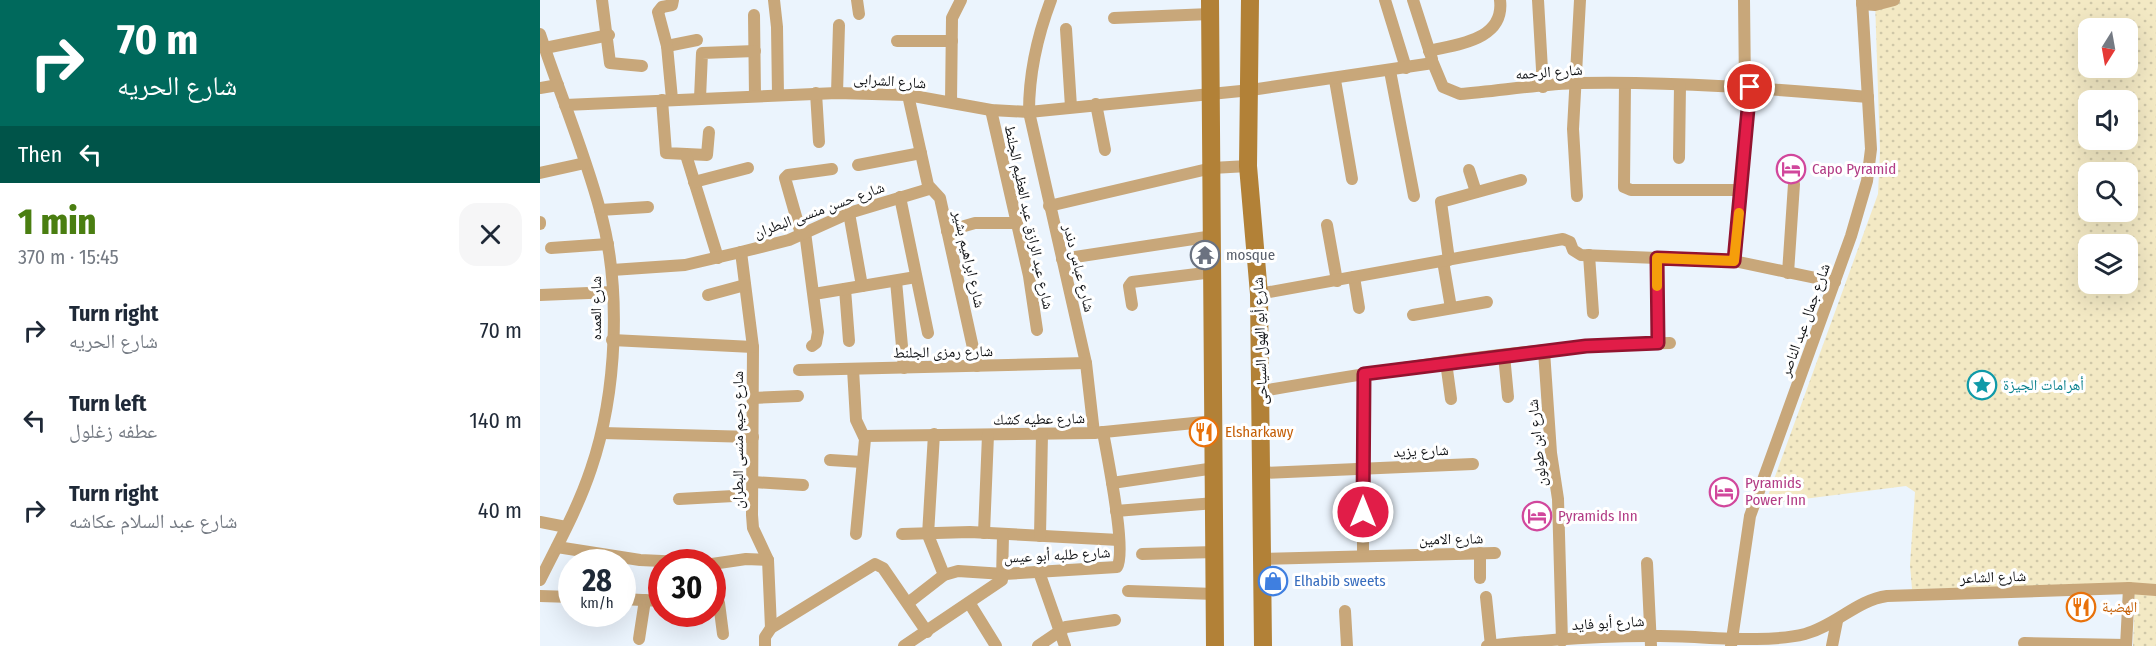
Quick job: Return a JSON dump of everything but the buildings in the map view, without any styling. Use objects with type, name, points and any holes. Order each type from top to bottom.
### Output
[{"type":"main road","name":"شارع أبو الهول السياحى","points":[[1250,0],[1251,90],[1248,166],[1259,294],[1262,392],[1263,646]]},
{"type":"main road","points":[[1210,7],[1215,646]]},
{"type":"street","points":[[603,0],[609,35],[610,63],[642,66]]},
{"type":"street","points":[[673,0],[672,5],[662,7],[658,12],[667,46],[664,151],[668,154],[708,156],[709,132]]},
{"type":"street","points":[[774,0],[777,27],[778,95]]},
{"type":"street","points":[[857,0],[859,14]]},
{"type":"street","points":[[951,102],[954,11],[961,0]]},
{"type":"street","name":"شارع عباس دندر","points":[[1051,0],[1038,34],[1029,84],[1029,112],[1086,363],[1099,433]]},
{"type":"street","points":[[1385,0],[1406,68]]},
{"type":"street","name":"شارع الرحمه","points":[[1413,0],[1443,87],[1454,94],[1576,83],[1625,83],[1748,87],[1868,97]]},
{"type":"street","points":[[1251,90],[1335,80],[1406,68],[1488,34],[1495,26],[1500,0]]},
{"type":"street","points":[[1538,0],[1543,87]]},
{"type":"street","points":[[1576,196],[1573,129],[1580,0]]},
{"type":"street","points":[[1734,261],[1748,87],[1744,0]]},
{"type":"street","points":[[1862,2],[1875,5],[1894,0]]},
{"type":"street","name":"شارع جمال عبد الناصر","points":[[1732,641],[1750,516],[1834,282],[1867,181],[1871,149],[1862,2]]},
{"type":"street","points":[[1114,18],[1210,7]]},
{"type":"street","points":[[754,15],[756,96]]},
{"type":"street","points":[[837,93],[839,25]]},
{"type":"street","points":[[1066,29],[1071,107]]},
{"type":"street","name":"شارع العمده","points":[[540,34],[600,210],[608,244],[613,291],[608,397],[602,433],[588,478],[567,527],[540,580]]},
{"type":"street","points":[[545,48],[609,35]]},
{"type":"street","points":[[667,46],[697,40]]},
{"type":"street","points":[[897,41],[952,41]]},
{"type":"street","points":[[700,98],[702,53],[755,51]]},
{"type":"street","points":[[1390,71],[1414,196]]},
{"type":"street","points":[[1335,80],[1352,179]]},
{"type":"street","points":[[1625,83],[1624,187],[1631,190],[1741,190]]},
{"type":"street","points":[[540,88],[558,84]]},
{"type":"street","points":[[1679,158],[1680,85]]},
{"type":"street","name":"شارع الشرابى","points":[[565,105],[837,93],[908,95],[990,110],[1029,112],[1211,92],[1251,90]]},
{"type":"street","points":[[816,93],[819,142]]},
{"type":"street","name":"شارع ابراهيم بشير","points":[[908,95],[929,189],[940,198],[976,366]]},
{"type":"street","points":[[1096,104],[1106,150]]},
{"type":"street","name":"شارع عبد الرازق عبد العظيم الجلنط","points":[[990,110],[1029,276],[1037,330]]},
{"type":"street","points":[[858,165],[921,153]]},
{"type":"street","points":[[686,155],[718,258]]},
{"type":"street","points":[[540,173],[585,164]]},
{"type":"street","points":[[1049,206],[1212,168],[1248,166]]},
{"type":"street","points":[[694,182],[748,168]]},
{"type":"street","points":[[812,346],[816,343],[818,332],[814,294],[803,233],[785,178],[788,175],[832,169]]},
{"type":"street","points":[[1469,170],[1476,192]]},
{"type":"street","points":[[1451,308],[1440,204],[1521,180]]},
{"type":"street","points":[[1788,273],[1794,184]]},
{"type":"street","name":"شارع حسن منسى البطران","points":[[612,270],[657,268],[718,258],[803,233],[849,213],[929,189]]},
{"type":"street","points":[[900,197],[928,333]]},
{"type":"street","points":[[600,210],[648,207]]},
{"type":"street","points":[[849,213],[862,286]]},
{"type":"street","points":[[946,231],[975,223],[1016,223]]},
{"type":"street","points":[[1327,225],[1337,280]]},
{"type":"street","points":[[1062,259],[1213,236]]},
{"type":"street","points":[[1259,294],[1563,238],[1570,242],[1575,253],[1734,261],[1834,282]]},
{"type":"street","points":[[551,248],[608,244]]},
{"type":"street","name":"شارع رحيم منسى البطران","points":[[741,252],[753,347],[753,528],[768,560],[771,628]]},
{"type":"street","points":[[1588,255],[1593,313]]},
{"type":"street","points":[[1262,392],[1446,362],[1544,351],[1664,343],[1657,258]]},
{"type":"street","points":[[1132,305],[1129,286],[1132,282],[1213,272]]},
{"type":"street","points":[[814,294],[916,277]]},
{"type":"street","points":[[1354,277],[1359,308]]},
{"type":"street","points":[[896,280],[904,368]]},
{"type":"street","points":[[708,295],[745,285]]},
{"type":"street","points":[[845,289],[849,341]]},
{"type":"street","points":[[540,295],[613,291]]},
{"type":"street","points":[[1413,315],[1487,302]]},
{"type":"street","points":[[612,340],[753,347]]},
{"type":"street","name":"شارع ابن طولون","points":[[1544,351],[1551,446],[1558,499],[1556,643]]},
{"type":"street","points":[[1504,356],[1508,397]]},
{"type":"street","points":[[1446,362],[1451,399]]},
{"type":"street","name":"شارع رمزى الجلنط","points":[[799,370],[1086,363]]},
{"type":"street","points":[[854,369],[856,420],[864,436],[856,534]]},
{"type":"street","points":[[1363,556],[1364,374]]},
{"type":"street","points":[[753,398],[798,396]]},
{"type":"street","name":"شارع عطيه كشك","points":[[864,436],[1099,433],[1214,421]]},
{"type":"street","points":[[602,433],[753,436]]},
{"type":"street","name":"شارع طلبه أبو عيس","points":[[908,603],[944,575],[965,570],[1004,574],[1117,567],[1120,564],[1116,511],[1112,483],[1099,433]]},
{"type":"street","points":[[934,434],[928,535],[944,575]]},
{"type":"street","points":[[1040,536],[1042,434]]},
{"type":"street","points":[[984,533],[988,435]]},
{"type":"street","points":[[830,460],[862,462]]},
{"type":"street","name":"شارع يزيد","points":[[1262,473],[1473,464]]},
{"type":"street","points":[[1112,483],[1215,468]]},
{"type":"street","points":[[679,499],[803,484]]},
{"type":"street","points":[[1116,511],[1215,503]]},
{"type":"street","points":[[540,522],[567,527]]},
{"type":"street","points":[[902,534],[984,533],[1119,540]]},
{"type":"street","points":[[904,646],[997,586],[1004,574],[1004,535]]},
{"type":"street","points":[[557,547],[648,560]]},
{"type":"street","points":[[1142,554],[1215,552]]},
{"type":"street","points":[[1480,553],[1480,578]]},
{"type":"street","name":"شارع الامين","points":[[1263,559],[1496,553]]},
{"type":"street","points":[[726,562],[746,559],[768,560]]},
{"type":"street","points":[[1647,563],[1651,641]]},
{"type":"street","points":[[765,646],[765,637],[771,628],[874,564],[884,568],[927,632]]},
{"type":"street","points":[[1040,572],[1065,646]]},
{"type":"street","points":[[2024,643],[2126,645],[2129,588]]},
{"type":"street","name":"شارع الشاعر","points":[[1732,641],[1806,634],[1837,621],[1862,604],[1887,596],[2129,588],[2156,590]]},
{"type":"street","points":[[1128,591],[1215,594]]},
{"type":"street","points":[[540,596],[558,597]]},
{"type":"street","points":[[1486,597],[1489,646]]},
{"type":"street","points":[[636,600],[648,600]]},
{"type":"street","points":[[639,639],[645,600]]},
{"type":"street","points":[[970,604],[996,646]]},
{"type":"street","points":[[1345,611],[1347,646]]},
{"type":"street","points":[[1038,646],[1066,627],[1115,620]]},
{"type":"street","points":[[1832,646],[1837,621]]},
{"type":"street","points":[[723,627],[723,634]]},
{"type":"street","name":"شارع أبو فايد","points":[[1489,646],[1732,641]]},
{"type":"sand","name":"أهرامات الجيزة","points":[[1875,0],[2156,0],[2156,587],[1912,589],[1910,565],[1915,492],[1906,486],[1765,504],[1878,194],[1880,151]]},
{"type":"sand","points":[[2135,592],[2156,595],[2156,646],[2133,646]]},
{"type":"slow traffic","points":[[1657,286],[1657,258],[1734,261],[1739,213]]},
{"type":"place","name":"Capo Pyramid","points":[[1791,169]]},
{"type":"place","name":"mosque","points":[[1205,255]]},
{"type":"place","name":"أهرامات الجيزة","points":[[1982,385]]},
{"type":"place","name":"Elsharkawy","points":[[1204,432]]},
{"type":"place","name":"Pyramids Power Inn","points":[[1724,492]]},
{"type":"place","name":"Pyramids Inn","points":[[1537,516]]},
{"type":"place","name":"Elhabib sweets","points":[[1273,581]]},
{"type":"place","name":"الهضبة","points":[[2081,607]]},
{"type":"route","points":[[1363,512],[1364,374],[1586,346],[1658,343],[1657,258],[1734,261],[1750,87]]}]
